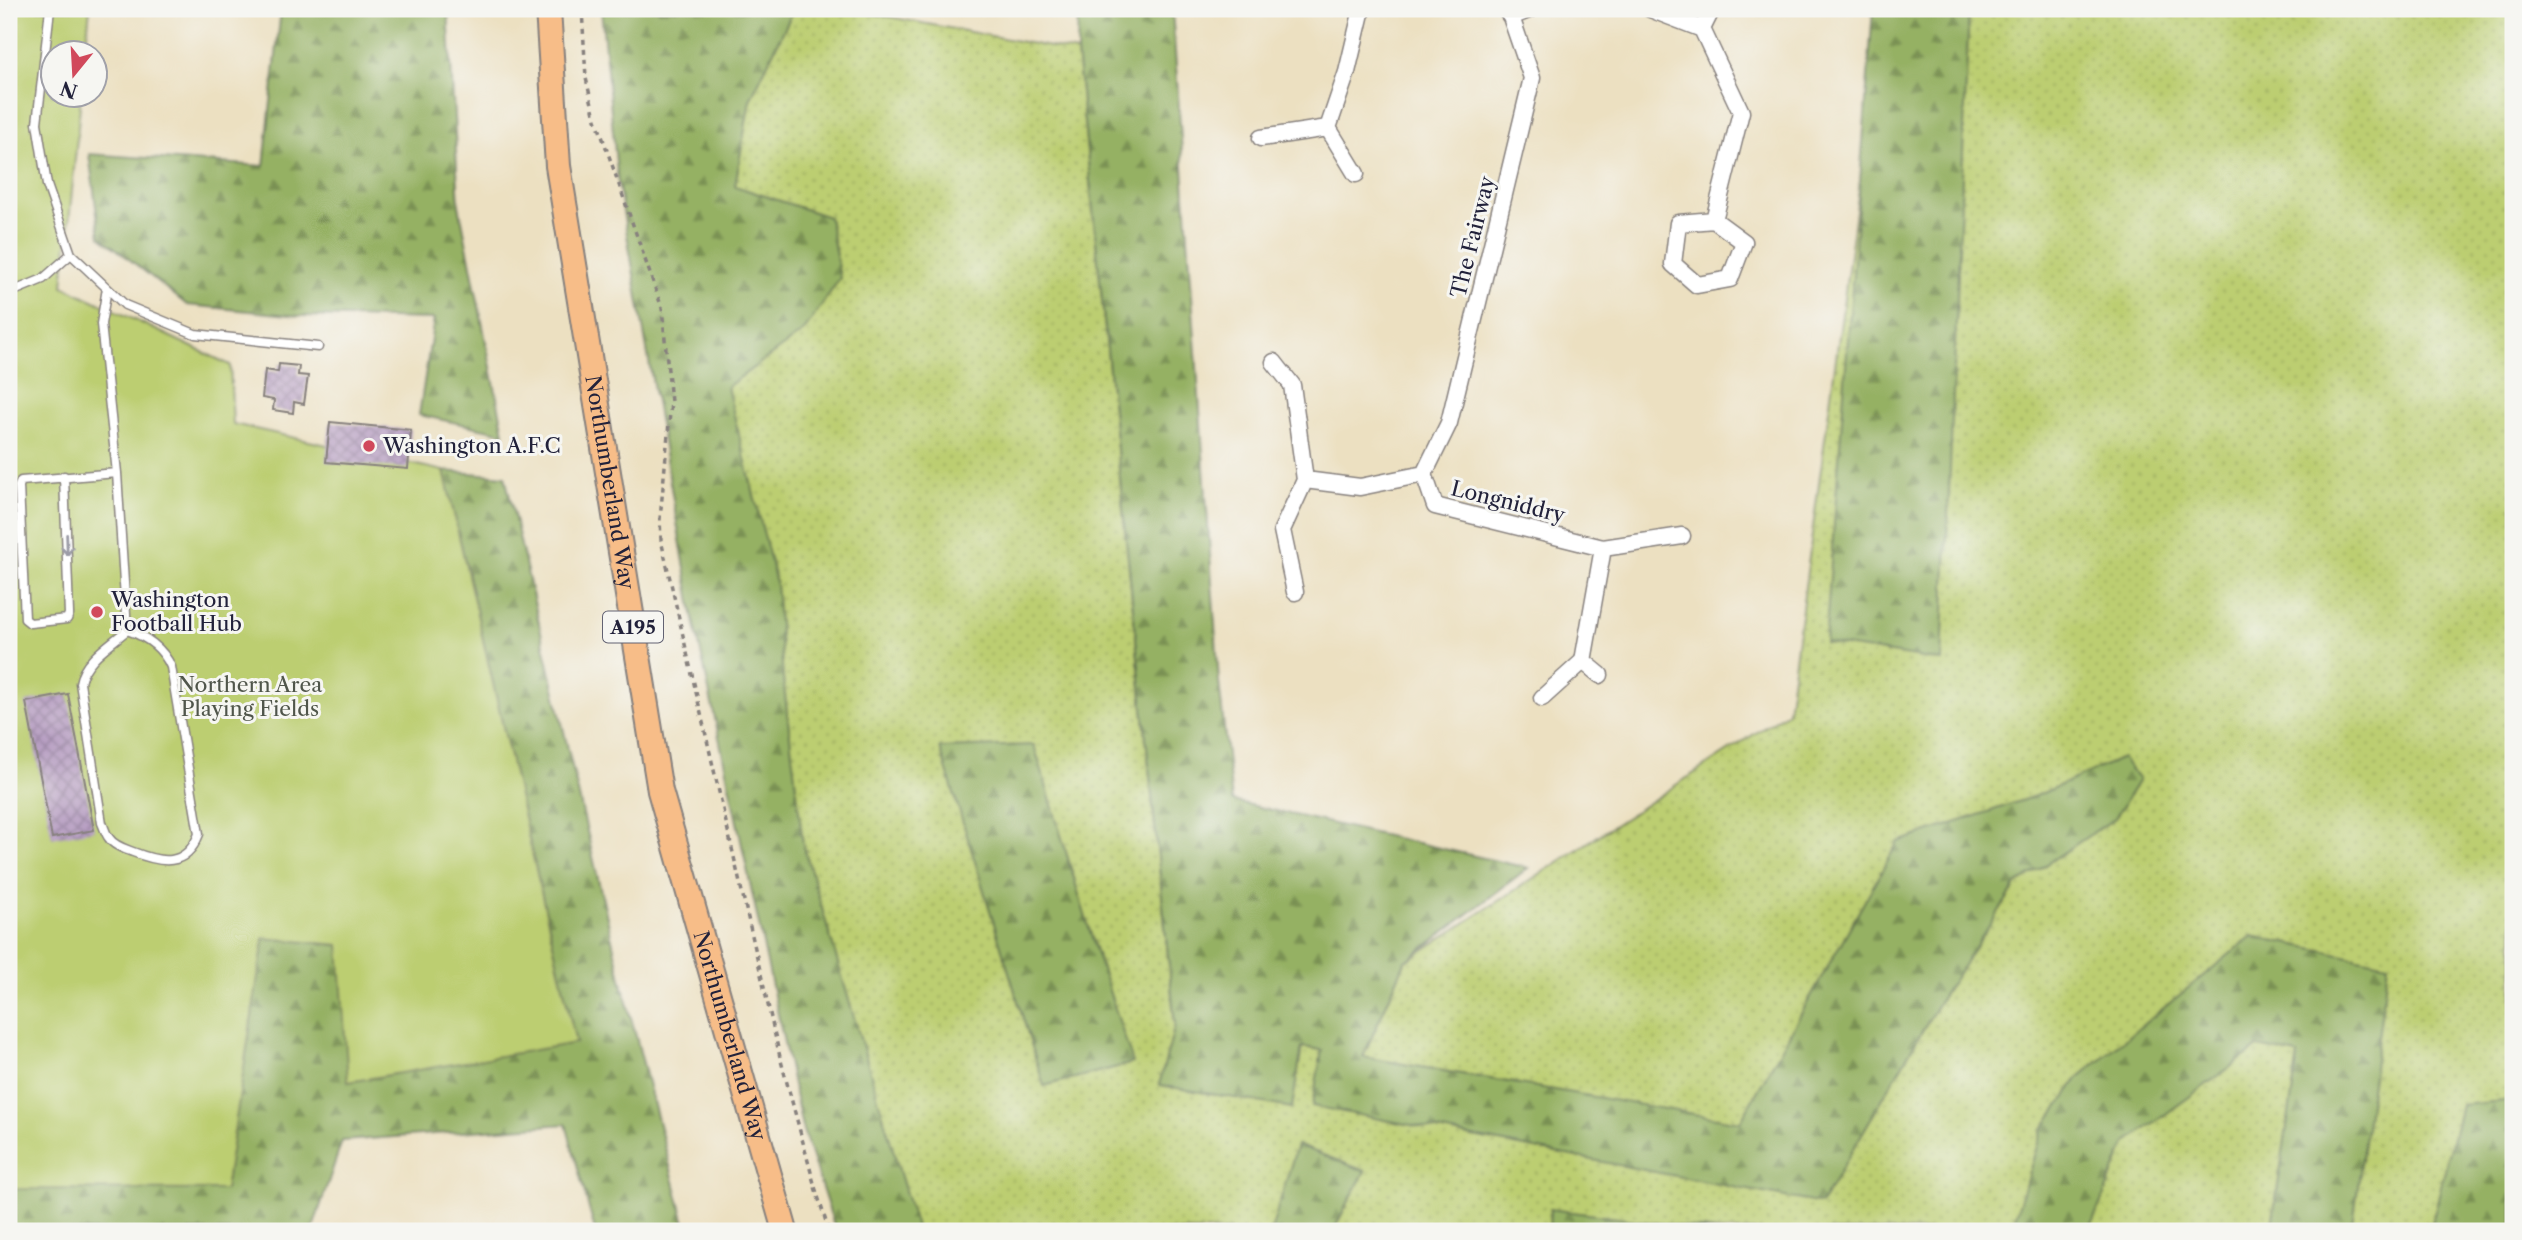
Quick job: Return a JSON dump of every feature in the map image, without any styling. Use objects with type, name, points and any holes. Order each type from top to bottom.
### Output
[{"type":"main road","name":"Northumberland Way","points":[[548,9],[558,166],[660,791],[785,1231]]},
{"type":"street","points":[[1328,128],[1347,72],[1362,9]]},
{"type":"street","points":[[1508,13],[1531,9]]},
{"type":"street","points":[[1650,9],[1702,29],[1741,112],[1714,220]]},
{"type":"street","points":[[1702,29],[1712,9]]},
{"type":"street","name":"The Fairway","points":[[1424,474],[1449,423],[1532,78],[1508,13]]},
{"type":"street","points":[[1261,138],[1328,128]]},
{"type":"street","points":[[1328,128],[1356,174]]},
{"type":"street","points":[[1714,220],[1744,242],[1730,279],[1697,285],[1673,264],[1678,223],[1714,220]]},
{"type":"street","points":[[1274,362],[1292,385],[1305,480],[1282,530],[1295,592]]},
{"type":"street","points":[[1305,480],[1360,487],[1424,474]]},
{"type":"street","name":"Longniddry","points":[[1424,474],[1435,506],[1604,548],[1682,536]]},
{"type":"street","points":[[1542,698],[1583,661],[1604,548]]},
{"type":"street","points":[[1583,661],[1600,675]]},
{"type":"lane","points":[[50,9],[37,124],[47,185],[71,254],[125,304],[195,334],[318,347]]},
{"type":"lane","points":[[9,293],[43,279],[71,254]]},
{"type":"lane","points":[[107,288],[101,324],[117,473],[127,630]]},
{"type":"lane","points":[[64,476],[69,614],[67,619],[30,623],[25,619],[20,481],[64,476],[117,473]]},
{"type":"lane","points":[[127,630],[144,636],[167,659],[171,667],[199,834],[196,843],[183,856],[171,861],[155,860],[121,847],[109,838],[102,823],[80,683],[82,673],[93,659],[127,630]]},
{"type":"path","points":[[583,9],[586,78],[594,113],[662,308],[671,402],[660,519],[662,540],[780,1056],[829,1231]]},
{"type":"green space","name":"Northern Area Playing Fields","points":[[9,9],[90,9],[87,38],[38,38],[38,108],[80,108],[63,286],[230,365],[233,424],[444,471],[576,1043],[348,1082],[339,945],[264,938],[225,1190],[9,1189]]},
{"type":"green space","points":[[281,9],[448,9],[459,205],[504,433],[419,415],[434,319],[300,316],[187,305],[100,236],[89,154],[264,166]]},
{"type":"green space","points":[[601,9],[794,9],[750,100],[735,186],[829,217],[840,278],[804,331],[727,387],[776,583],[783,678],[803,844],[917,1231],[836,1231],[802,1127],[694,620],[618,183]]},
{"type":"green space","points":[[688,9],[847,9],[1077,52],[1175,1025],[1362,1057],[1405,962],[1788,712],[1882,19],[1912,9],[2478,9],[2513,16],[2513,1231],[913,1231],[767,768]]},
{"type":"green space","points":[[1078,9],[1172,9],[1219,682],[1232,801],[1528,868],[1405,962],[1363,1057],[1740,1122],[1898,842],[2038,795],[2122,758],[2139,780],[2115,818],[2017,884],[1942,997],[1821,1204],[1312,1106],[1322,1050],[1302,1047],[1292,1108],[1159,1085],[1175,1025],[1077,52]]},
{"type":"green space","points":[[1873,9],[1969,9],[1942,661],[1825,643]]},
{"type":"green space","points":[[444,471],[505,476],[623,987],[687,1231],[595,1231],[566,1124],[342,1141],[312,1231],[9,1231],[9,1189],[225,1189],[264,938],[339,945],[576,1043]]},
{"type":"green space","points":[[1034,745],[1094,945],[1133,1063],[1044,1086],[940,748]]},
{"type":"green space","points":[[2252,936],[2388,964],[2352,1231],[2271,1231],[2298,1055],[2258,1047],[2126,1143],[2089,1231],[2011,1231],[2042,1130],[2080,1076]]},
{"type":"green space","points":[[2513,1100],[2513,1231],[2430,1231],[2461,1105]]},
{"type":"green space","points":[[1297,1145],[1365,1171],[1333,1231],[1271,1231]]},
{"type":"green space","points":[[1550,1209],[1717,1231],[1549,1231]]},
{"type":"building","points":[[279,364],[299,366],[298,375],[308,376],[304,404],[294,402],[293,413],[273,410],[274,400],[262,398],[265,370],[278,372]]},
{"type":"building","name":"Washington A.F.C","points":[[330,422],[411,430],[408,469],[326,462]]},
{"type":"building","points":[[68,694],[94,830],[52,838],[26,702]]},
{"type":"place","name":"Washington A.F.C","points":[[369,446]]},
{"type":"place","name":"Washington Football Hub","points":[[97,612]]}]
